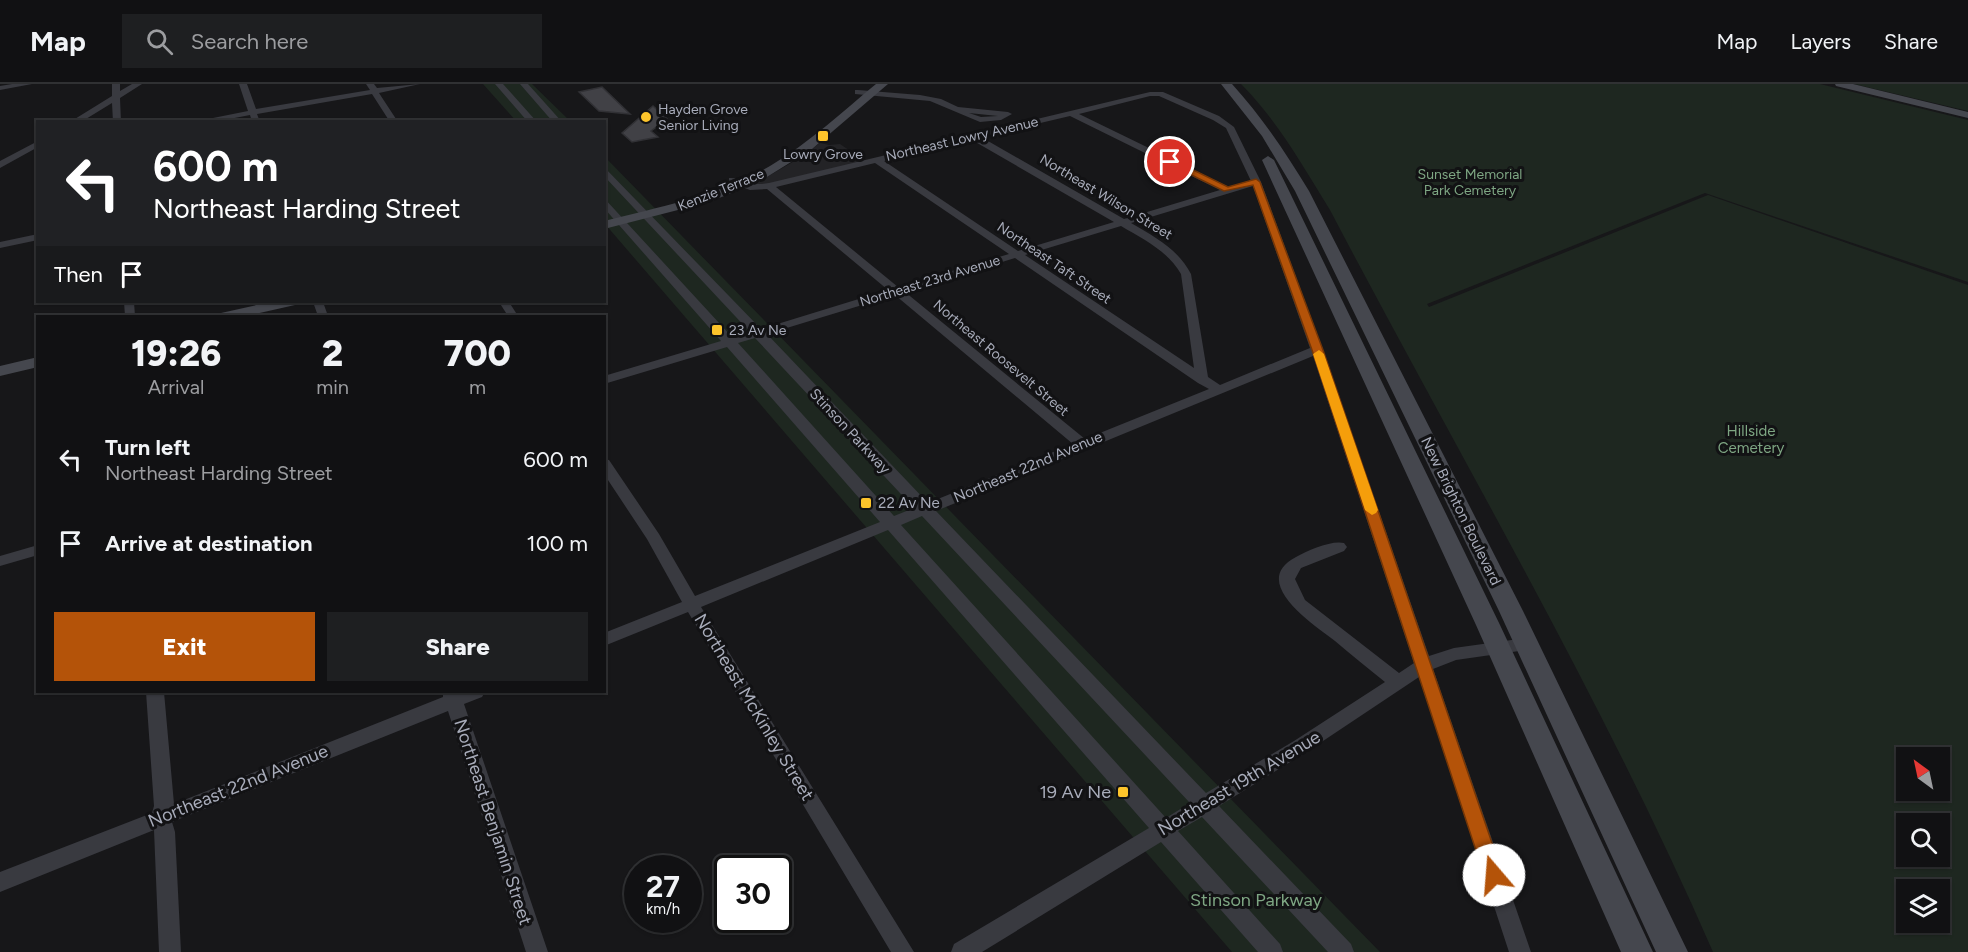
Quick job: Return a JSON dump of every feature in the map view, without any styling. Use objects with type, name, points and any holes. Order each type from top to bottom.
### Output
[{"type":"main road","name":"Kenzie Terrace","points":[[646,214],[682,206],[736,183],[783,152],[866,90],[883,84]]},
{"type":"main road","name":"New Brighton Boulevard","points":[[1214,84],[1233,105],[1257,140],[1279,180],[1498,647],[1637,952]]},
{"type":"main road","name":"New Brighton Boulevard","points":[[1226,84],[1257,119],[1280,152],[1302,191],[1526,644],[1672,952]]},
{"type":"main road","points":[[1840,84],[1968,115]]},
{"type":"main road","points":[[606,224],[646,214]]},
{"type":"main road","points":[[231,315],[285,303]]},
{"type":"main road","points":[[0,371],[36,362]]},
{"type":"street","points":[[0,88],[28,84]]},
{"type":"street","points":[[116,84],[117,120]]},
{"type":"street","points":[[77,120],[138,84]]},
{"type":"street","points":[[243,84],[255,120]]},
{"type":"street","points":[[208,120],[373,88],[416,84]]},
{"type":"street","points":[[499,84],[530,120]]},
{"type":"street","points":[[524,84],[556,120]]},
{"type":"street","points":[[373,88],[393,120]]},
{"type":"street","points":[[866,90],[931,100],[979,121],[1008,114],[952,109]]},
{"type":"street","name":"Northeast Lowry Avenue","points":[[736,183],[765,187],[1155,93],[1224,122],[1230,127],[1256,182]]},
{"type":"street","points":[[1071,113],[1227,190]]},
{"type":"street","name":"Northeast Wilson Street","points":[[974,137],[1171,253],[1186,274],[1202,380]]},
{"type":"street","points":[[0,165],[36,144]]},
{"type":"street","points":[[0,155],[36,149]]},
{"type":"street","name":"Northeast Taft Street","points":[[876,160],[1217,389]]},
{"type":"street","name":"Stinson Parkway","points":[[606,172],[1343,952]]},
{"type":"street","points":[[1256,182],[1317,350],[1520,952]]},
{"type":"street","name":"Northeast 23rd Avenue","points":[[606,379],[1256,182]]},
{"type":"street","name":"Northeast Roosevelt Street","points":[[765,187],[1082,444]]},
{"type":"street","name":"Stinson Parkway","points":[[606,203],[1272,952]]},
{"type":"street","points":[[0,245],[36,237]]},
{"type":"street","name":"Northeast 22nd Avenue","points":[[606,639],[1317,350]]},
{"type":"street","name":"Northeast McKinley Street","points":[[606,466],[654,538],[691,604],[903,952]]},
{"type":"street","points":[[1339,547],[1295,562],[1288,571],[1286,581],[1290,593],[1299,604],[1398,682]]},
{"type":"street","points":[[0,561],[36,550]]},
{"type":"street","name":"Northeast 19th Avenue","points":[[962,952],[1301,746],[1424,665],[1454,654],[1526,644]]},
{"type":"street","points":[[154,693],[164,806],[160,817],[165,832],[170,952]]},
{"type":"street","name":"Northeast 22nd Avenue","points":[[0,882],[452,696],[470,693]]},
{"type":"street","name":"Northeast Benjamin Street","points":[[452,696],[537,952]]},
{"type":"shaded area","points":[[820,143],[840,144],[865,161],[764,185],[751,186],[798,159]]},
{"type":"green space","points":[[483,84],[532,84],[569,120],[515,120]]},
{"type":"green space","name":"Hillside Cemetery","points":[[1241,84],[1820,84],[1968,120],[1968,282],[1705,193],[1427,304],[1429,307],[1708,195],[1968,285],[1968,952],[1713,952],[1624,763],[1528,578],[1330,210],[1289,144]]},
{"type":"green space","points":[[1854,84],[1968,84],[1968,111]]},
{"type":"green space","name":"Stinson Parkway","points":[[606,158],[1380,952],[1232,952],[606,225]]},
{"type":"building","points":[[602,87],[630,114],[599,111],[579,92]]},
{"type":"building","points":[[653,106],[667,119],[651,131],[658,137],[632,142],[622,133]]},
{"type":"slow traffic","points":[[1319,354],[1372,510]]},
{"type":"place","name":"Hayden Grove Senior Living","points":[[646,117]]},
{"type":"place","name":"Lowry Grove","points":[[823,136]]},
{"type":"place","name":"23 Av Ne","points":[[717,330]]},
{"type":"place","name":"22 Av Ne","points":[[866,503]]},
{"type":"place","name":"19 Av Ne","points":[[1123,792]]},
{"type":"route","points":[[1170,162],[1227,190],[1256,182],[1317,350],[1494,875]]},
{"type":"park label","name":"Sunset Memorial Park Cemetery","points":[[1470,182]]}]
